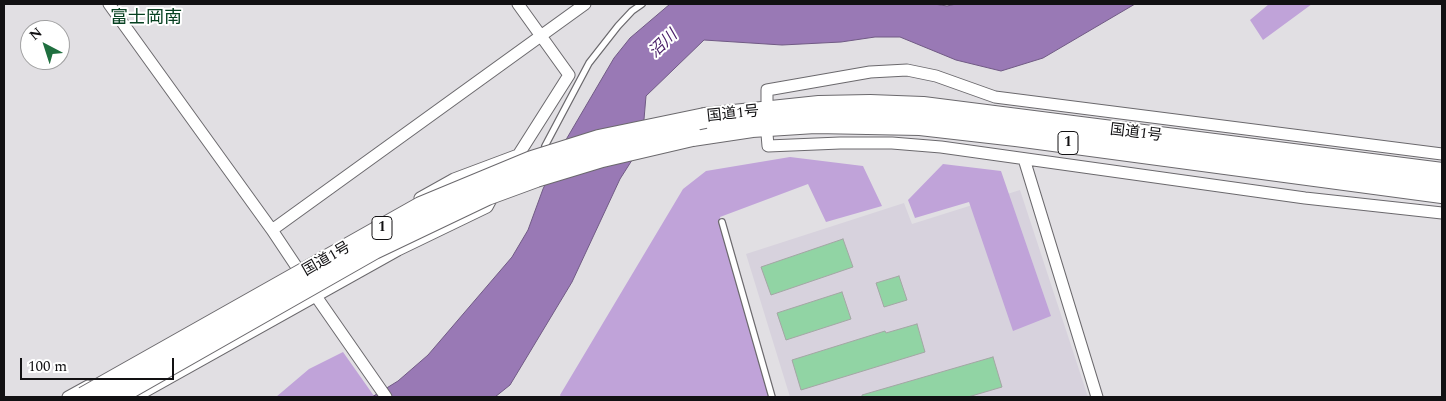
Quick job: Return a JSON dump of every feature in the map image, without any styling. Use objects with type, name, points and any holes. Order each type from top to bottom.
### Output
[{"type":"highway","name":"国道1号","points":[[84,397],[421,207],[532,160],[599,140],[705,118],[819,106],[923,107],[1442,173]]},
{"type":"highway","name":"国道1号","points":[[114,397],[374,249],[487,195],[602,156],[692,136],[752,127],[815,123],[920,125],[1442,193]]},
{"type":"street","points":[[109,4],[272,230],[330,314],[360,362],[386,397]]},
{"type":"street","points":[[135,397],[398,250],[487,206],[569,75],[518,4]]},
{"type":"street","points":[[272,230],[585,4]]},
{"type":"street","points":[[767,101],[767,90],[870,72],[907,70],[936,76],[996,97],[1306,142],[1442,154]]},
{"type":"street","points":[[767,134],[768,146],[892,143],[941,147],[1333,201],[1442,213]]},
{"type":"street","points":[[68,397],[454,179],[518,155]]},
{"type":"street","points":[[1024,159],[1097,397]]},
{"type":"street","points":[[1326,184],[1333,201]]},
{"type":"lane","points":[[545,146],[589,64],[618,26],[632,11],[642,4]]},
{"type":"lane","points":[[722,222],[772,397]]},
{"type":"shaded area","points":[[1269,4],[1312,4],[1263,40],[1250,20]]},
{"type":"shaded area","points":[[790,157],[863,166],[882,206],[826,222],[808,184],[720,217],[772,397],[561,397],[560,395],[683,189],[706,171]]},
{"type":"shaded area","points":[[943,164],[1001,171],[1051,316],[1013,331],[969,202],[915,218],[908,200]]},
{"type":"shaded area","points":[[1020,190],[1088,397],[790,397],[746,254],[904,203],[912,224]]},
{"type":"shaded area","points":[[343,352],[374,396],[276,397],[309,369]]},
{"type":"water","name":"沼川","points":[[670,4],[934,4],[947,6],[956,4],[1135,4],[1043,58],[1001,71],[956,60],[900,37],[875,37],[841,42],[782,45],[704,40],[646,96],[643,131],[648,135],[620,179],[572,282],[510,385],[495,397],[372,397],[398,381],[428,355],[512,257],[528,230],[543,189],[567,138],[614,58],[630,38]]},
{"type":"building","points":[[843,239],[853,267],[771,295],[761,267]]},
{"type":"building","points":[[899,276],[907,300],[884,307],[876,283]]},
{"type":"building","points":[[842,292],[851,319],[786,340],[777,313]]},
{"type":"building","points":[[917,324],[925,352],[801,390],[792,360],[885,331],[886,333]]},
{"type":"building","points":[[993,357],[1002,387],[968,397],[862,397],[862,395]]},
{"type":"district","name":"富士岡南","points":[[146,19]]}]
